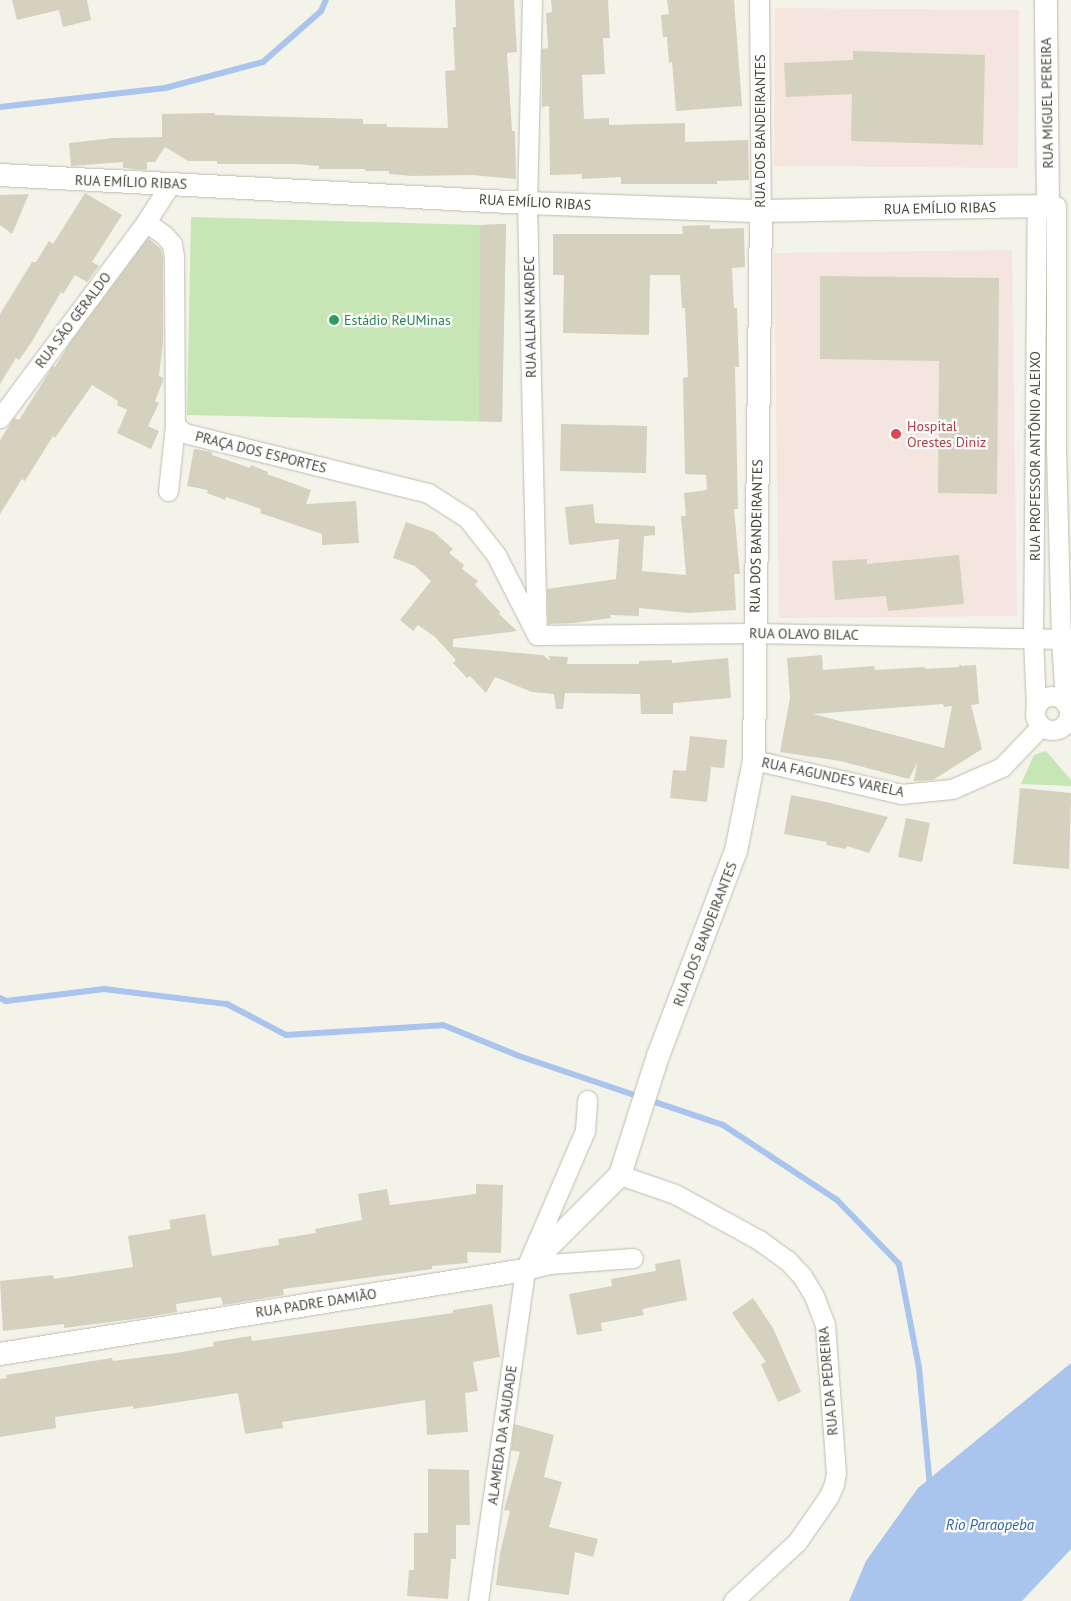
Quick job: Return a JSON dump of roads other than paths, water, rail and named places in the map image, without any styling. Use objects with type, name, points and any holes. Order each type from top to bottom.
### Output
[{"type":"street","name":"RUA ALLAN KARDEC","points":[[532,0],[527,203],[537,635]]},
{"type":"street","name":"RUA DOS BANDEIRANTES","points":[[620,1175],[636,1119],[658,1056],[736,851],[754,760],[754,633],[761,212],[759,0]]},
{"type":"street","name":"RUA MIGUEL PEREIRA","points":[[1046,0],[1053,206]]},
{"type":"street","name":"RUA EMÍLIO RIBAS","points":[[0,175],[527,203],[761,212],[1053,206]]},
{"type":"street","points":[[168,491],[175,425],[174,256],[172,244],[164,234],[146,222],[171,183]]},
{"type":"street","name":"RUA PROFESSOR ANTÔNIO ALEIXO","points":[[1053,206],[1057,333],[1056,449],[1066,639],[1065,702]]},
{"type":"street","name":"RUA PROFESSOR ANTÔNIO ALEIXO","points":[[1036,707],[1033,639],[1036,334],[1053,206]]},
{"type":"street","name":"RUA SÃO GERALDO","points":[[0,418],[146,222]]},
{"type":"street","points":[[1036,334],[1057,333]]},
{"type":"street","name":"PRAÇA DOS ESPORTES","points":[[175,425],[184,433],[428,493],[467,518],[496,555],[537,635]]},
{"type":"street","points":[[1036,447],[1056,449]]},
{"type":"street","name":"RUA OLAVO BILAC","points":[[537,635],[754,633],[1066,639]]},
{"type":"street","points":[[1049,696],[1058,697],[1065,702],[1069,711],[1066,733],[1053,731],[1041,726],[1034,716],[1036,707],[1041,700],[1049,696]]},
{"type":"street","name":"RUA FAGUNDES VARELA","points":[[754,760],[901,794],[952,789],[1002,767],[1041,726]]},
{"type":"street","points":[[525,1270],[585,1131],[587,1100]]},
{"type":"street","points":[[525,1270],[620,1175]]},
{"type":"street","name":"RUA DA PEDREIRA","points":[[620,1175],[675,1194],[759,1240],[787,1260],[802,1276],[814,1296],[824,1324],[836,1473],[834,1484],[829,1496],[797,1542],[733,1601]]},
{"type":"street","name":"RUA PADRE DAMIÃO","points":[[0,1354],[525,1270],[549,1264],[632,1258]]},
{"type":"street","name":"ALAMEDA DA SAUDADE","points":[[478,1601],[525,1270]]},
{"type":"water","name":"Rio Paraopeba","points":[[1071,1363],[1071,1549],[1022,1601],[849,1601],[866,1561],[918,1488]]},
{"type":"waterway","points":[[0,107],[165,88],[263,62],[321,11],[326,0]]},
{"type":"waterway","points":[[0,998],[6,1001],[104,989],[227,1004],[286,1035],[443,1025],[519,1056],[723,1125],[837,1200],[899,1264],[919,1368],[930,1486]]},
{"type":"place","name":"Estádio ReUMinas","points":[[334,320]]},
{"type":"place","name":"Hospital Orestes Diniz","points":[[896,434]]}]
